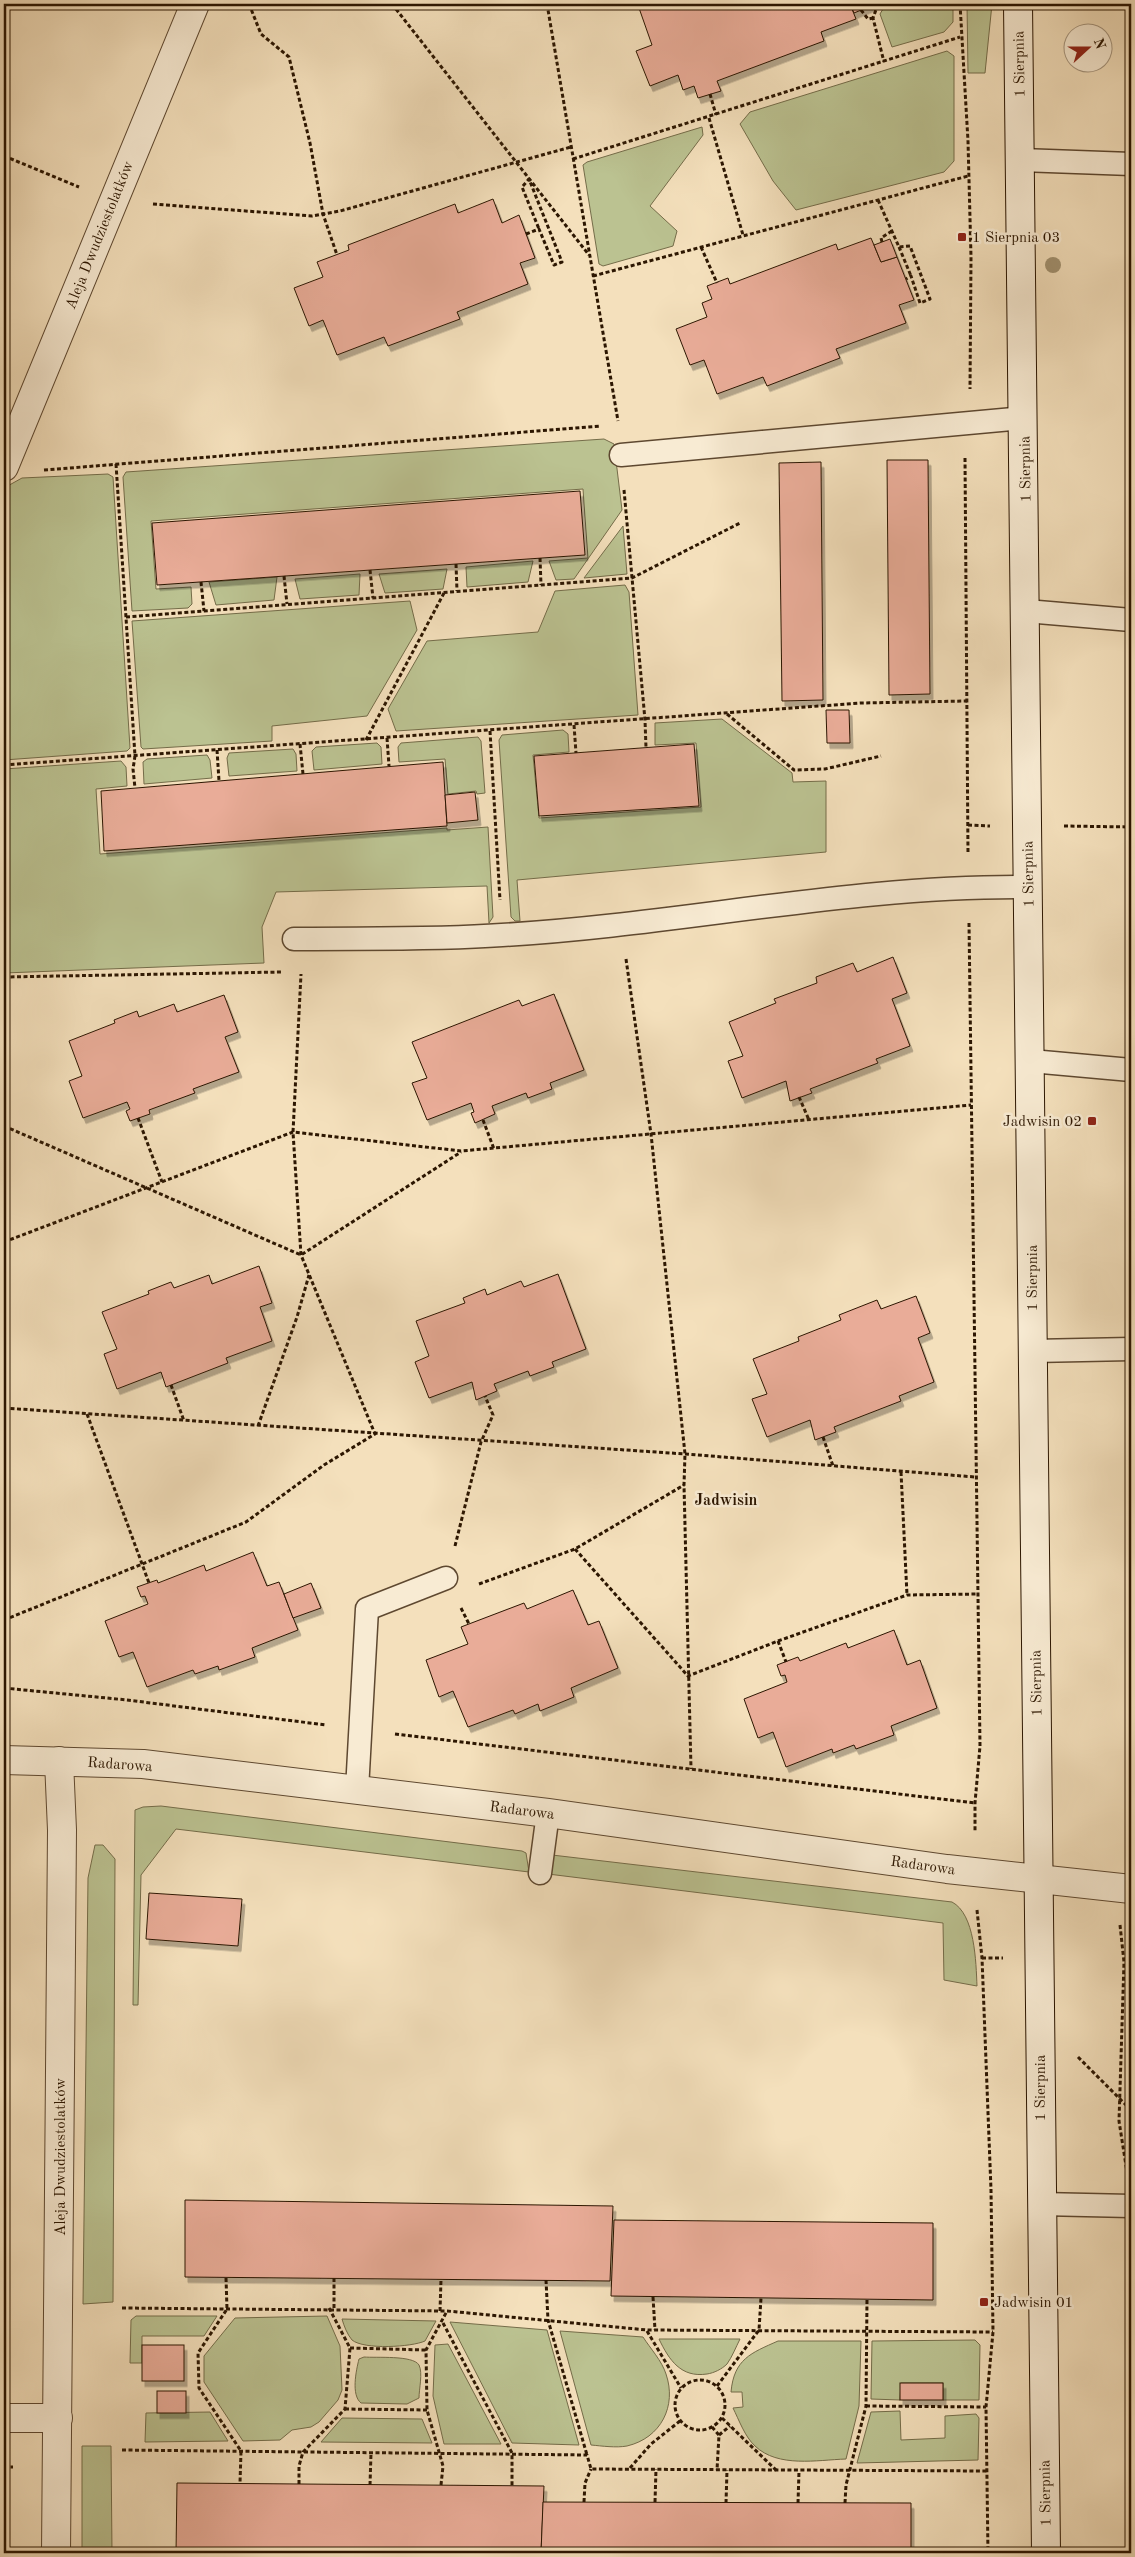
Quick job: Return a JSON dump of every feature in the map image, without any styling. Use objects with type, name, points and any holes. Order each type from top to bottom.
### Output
[{"type":"street","name":"Aleja Dwudziestolatków","points":[[4,467],[195,4]]},
{"type":"street","name":"1 Sierpnia","points":[[1018,4],[1046,2553]]},
{"type":"street","name":"Radarowa","points":[[4,1760],[120,1762],[548,1813],[1038,1880],[1131,1889]]},
{"type":"street","name":"Aleja Dwudziestolatków","points":[[56,2553],[62,1830],[59,1761]]},
{"type":"street","points":[[4,2418],[58,2418]]},
{"type":"lane","points":[[1021,160],[1131,164]]},
{"type":"lane","points":[[621,455],[1024,418]]},
{"type":"lane","points":[[1026,611],[1131,620]]},
{"type":"lane","points":[[294,939],[502,936],[969,886],[1028,886]]},
{"type":"lane","points":[[1031,1061],[1131,1070]]},
{"type":"lane","points":[[1033,1351],[1131,1349]]},
{"type":"lane","points":[[357,1790],[367,1609],[446,1578]]},
{"type":"lane","points":[[540,1874],[548,1813]]},
{"type":"lane","points":[[1041,2204],[1131,2206]]},
{"type":"path","points":[[249,4],[261,34],[289,57],[310,143],[323,214],[337,255]]},
{"type":"path","points":[[392,4],[590,257]]},
{"type":"path","points":[[547,4],[619,425],[646,748]]},
{"type":"path","points":[[877,4],[873,18],[884,62]]},
{"type":"path","points":[[960,4],[960,37],[968,141],[971,257],[971,385],[964,423],[980,1746],[975,1803],[975,1832]]},
{"type":"path","points":[[861,10],[868,19],[873,18]]},
{"type":"path","points":[[573,159],[716,116],[960,37]]},
{"type":"path","points":[[710,94],[716,116]]},
{"type":"path","points":[[709,118],[743,235]]},
{"type":"path","points":[[4,156],[114,201],[312,216],[340,211],[572,147]]},
{"type":"path","points":[[593,276],[968,176]]},
{"type":"path","points":[[529,179],[562,262],[554,266],[522,187],[529,179]]},
{"type":"path","points":[[878,200],[899,246],[920,303],[930,299],[910,246],[899,246]]},
{"type":"path","points":[[526,234],[539,229]]},
{"type":"path","points":[[882,242],[881,238],[892,231]]},
{"type":"path","points":[[701,246],[717,283]]},
{"type":"path","points":[[906,279],[911,276]]},
{"type":"path","points":[[961,386],[971,385]]},
{"type":"path","points":[[41,470],[619,425]]},
{"type":"path","points":[[116,464],[136,756],[133,768],[135,788]]},
{"type":"path","points":[[126,617],[632,578],[740,523]]},
{"type":"path","points":[[540,558],[541,585]]},
{"type":"path","points":[[456,564],[457,591]]},
{"type":"path","points":[[370,570],[372,598]]},
{"type":"path","points":[[284,576],[287,604]]},
{"type":"path","points":[[201,582],[204,611]]},
{"type":"path","points":[[366,740],[444,592]]},
{"type":"path","points":[[4,765],[861,703],[967,701]]},
{"type":"path","points":[[726,714],[794,770],[825,769],[881,756]]},
{"type":"path","points":[[574,725],[576,753]]},
{"type":"path","points":[[490,731],[502,936]]},
{"type":"path","points":[[387,738],[390,766]]},
{"type":"path","points":[[300,744],[303,774]]},
{"type":"path","points":[[217,750],[219,780]]},
{"type":"path","points":[[1055,826],[1131,826]]},
{"type":"path","points":[[622,923],[651,1134],[686,1454],[684,1485],[691,1769]]},
{"type":"path","points":[[301,971],[293,1132],[301,1255],[375,1434]]},
{"type":"path","points":[[799,1097],[809,1120]]},
{"type":"path","points":[[4,1242],[293,1132],[461,1151],[972,1105]]},
{"type":"path","points":[[138,1118],[162,1182]]},
{"type":"path","points":[[483,1120],[494,1148]]},
{"type":"path","points":[[4,1126],[301,1255]]},
{"type":"path","points":[[301,1255],[461,1151]]},
{"type":"path","points":[[258,1426],[297,1317],[309,1274]]},
{"type":"path","points":[[171,1385],[184,1421]]},
{"type":"path","points":[[485,1396],[493,1415],[481,1442],[446,1578],[453,1594],[575,1549],[684,1485]]},
{"type":"path","points":[[1124,1400],[1131,1400]]},
{"type":"path","points":[[4,1408],[481,1442],[686,1454],[976,1477]]},
{"type":"path","points":[[86,1414],[149,1583]]},
{"type":"path","points":[[4,1620],[246,1522],[324,1466],[375,1434]]},
{"type":"path","points":[[823,1437],[833,1466]]},
{"type":"path","points":[[901,1472],[907,1595]]},
{"type":"path","points":[[575,1549],[688,1676]]},
{"type":"path","points":[[688,1676],[778,1641],[907,1595],[978,1594]]},
{"type":"path","points":[[778,1641],[786,1662]]},
{"type":"path","points":[[4,1688],[127,1700],[361,1730],[975,1803]]},
{"type":"path","points":[[977,1908],[982,1958],[991,2190],[993,2332],[986,2406],[988,2553]]},
{"type":"path","points":[[1040,2020],[1131,2110]]},
{"type":"path","points":[[226,2278],[228,2309],[198,2353],[199,2388],[241,2451],[240,2484]]},
{"type":"path","points":[[334,2278],[334,2308]]},
{"type":"path","points":[[440,2311],[441,2279]]},
{"type":"path","points":[[546,2280],[548,2320],[591,2469],[585,2483],[584,2502]]},
{"type":"path","points":[[654,2297],[654,2330]]},
{"type":"path","points":[[717,2386],[759,2330],[760,2298]]},
{"type":"path","points":[[845,2503],[846,2485],[866,2406],[865,2332],[867,2299]]},
{"type":"path","points":[[122,2308],[334,2308],[447,2311],[647,2330],[993,2332]]},
{"type":"path","points":[[299,2484],[299,2466],[302,2452],[345,2409],[350,2348],[329,2308]]},
{"type":"path","points":[[441,2485],[443,2466],[427,2410],[426,2350],[443,2322],[447,2311]]},
{"type":"path","points":[[443,2322],[512,2453],[512,2486]]},
{"type":"path","points":[[647,2330],[681,2388]]},
{"type":"path","points":[[350,2348],[426,2350]]},
{"type":"path","points":[[695,2380],[710,2382],[717,2386],[725,2400],[722,2418],[712,2428],[692,2429],[680,2421],[675,2408],[675,2400],[681,2388],[695,2380]]},
{"type":"path","points":[[866,2406],[986,2406]]},
{"type":"path","points":[[345,2409],[427,2410]]},
{"type":"path","points":[[722,2418],[776,2471]]},
{"type":"path","points":[[629,2469],[651,2444],[680,2421]]},
{"type":"path","points":[[717,2470],[719,2435],[730,2426]]},
{"type":"path","points":[[712,2428],[719,2435]]},
{"type":"path","points":[[122,2450],[587,2455]]},
{"type":"path","points":[[370,2485],[371,2452]]},
{"type":"path","points":[[4,2467],[13,2467]]},
{"type":"path","points":[[591,2469],[987,2471]]},
{"type":"path","points":[[655,2502],[656,2469]]},
{"type":"path","points":[[726,2503],[727,2470]]},
{"type":"path","points":[[798,2503],[799,2471]]},
{"type":"green space","points":[[886,4],[953,4],[953,22],[944,32],[892,47],[880,14]]},
{"type":"green space","points":[[967,4],[992,4],[985,73],[968,73]]},
{"type":"green space","points":[[947,51],[954,56],[954,161],[944,172],[796,210],[773,181],[740,124],[750,112]]},
{"type":"green space","points":[[702,127],[703,135],[650,206],[677,231],[673,246],[603,266],[599,264],[583,165],[587,162]]},
{"type":"green space","points":[[604,439],[614,444],[622,510],[574,579],[556,580],[549,561],[588,558],[583,489],[151,521],[156,589],[191,587],[192,604],[188,608],[132,611],[123,477],[126,472]]},
{"type":"green space","points":[[108,474],[113,477],[130,748],[127,751],[4,760],[4,488],[22,478]]},
{"type":"green space","points":[[623,526],[627,574],[584,578]]},
{"type":"green space","points":[[533,561],[528,582],[467,587],[466,567]]},
{"type":"green space","points":[[447,569],[443,589],[385,593],[379,574]]},
{"type":"green space","points":[[360,574],[359,595],[300,599],[295,579]]},
{"type":"green space","points":[[277,577],[274,600],[216,605],[209,582]]},
{"type":"green space","points":[[625,585],[629,592],[638,715],[396,731],[388,709],[427,641],[538,632],[555,591]]},
{"type":"green space","points":[[410,601],[417,630],[367,716],[272,726],[272,741],[143,749],[141,747],[132,621]]},
{"type":"green space","points":[[722,719],[792,773],[793,782],[826,781],[826,852],[517,880],[520,921],[515,921],[511,917],[499,740],[502,735],[563,730],[568,734],[569,752],[533,755],[539,818],[701,807],[696,743],[655,745],[655,723]]},
{"type":"green space","points":[[478,737],[481,741],[485,793],[477,794],[476,791],[448,794],[445,759],[399,762],[398,747],[401,743]]},
{"type":"green space","points":[[377,743],[381,747],[382,764],[314,770],[312,751],[316,747]]},
{"type":"green space","points":[[293,749],[296,754],[297,771],[229,776],[227,758],[229,753]]},
{"type":"green space","points":[[207,755],[210,760],[212,778],[144,784],[143,762],[147,759]]},
{"type":"green space","points":[[121,761],[126,767],[127,786],[96,789],[100,854],[447,828],[447,830],[488,827],[493,917],[489,923],[487,886],[276,892],[262,927],[264,963],[4,973],[4,769]]},
{"type":"green space","points":[[161,1806],[522,1851],[526,1853],[529,1872],[176,1829],[141,1875],[138,2005],[133,2005],[135,1810],[143,1807]]},
{"type":"green space","points":[[95,1845],[103,1845],[115,1859],[113,2302],[83,2304],[88,1878]]},
{"type":"green space","points":[[552,1855],[952,1902],[960,1908],[970,1928],[975,1952],[977,1986],[944,1980],[943,1923],[548,1874]]},
{"type":"green space","points":[[136,2316],[217,2316],[204,2336],[142,2336],[142,2363],[130,2363],[131,2320]]},
{"type":"green space","points":[[327,2316],[340,2346],[342,2390],[338,2400],[319,2422],[311,2427],[292,2430],[280,2440],[243,2441],[204,2382],[204,2356],[235,2318]]},
{"type":"green space","points":[[342,2319],[436,2321],[425,2341],[399,2346],[377,2346],[358,2343],[352,2340]]},
{"type":"green space","points":[[450,2322],[547,2330],[579,2445],[512,2443]]},
{"type":"green space","points":[[560,2331],[643,2337],[662,2364],[669,2386],[667,2409],[663,2419],[649,2436],[627,2446],[591,2445]]},
{"type":"green space","points":[[659,2339],[740,2339],[725,2366],[712,2373],[698,2375],[677,2366],[667,2354]]},
{"type":"green space","points":[[975,2340],[980,2345],[979,2400],[943,2400],[943,2383],[901,2383],[900,2400],[871,2399],[872,2341]]},
{"type":"green space","points":[[778,2341],[861,2341],[859,2406],[846,2459],[786,2460],[764,2453],[751,2442],[745,2433],[733,2408],[743,2407],[742,2392],[731,2392],[736,2372],[740,2365],[752,2354]]},
{"type":"green space","points":[[448,2344],[501,2444],[444,2444],[433,2396],[435,2345]]},
{"type":"green space","points":[[364,2357],[402,2358],[415,2362],[419,2365],[421,2372],[419,2398],[407,2404],[361,2403],[356,2394],[355,2382],[359,2359]]},
{"type":"green space","points":[[900,2411],[901,2440],[945,2438],[945,2416],[976,2414],[979,2418],[978,2460],[857,2463],[871,2412]]},
{"type":"green space","points":[[210,2412],[228,2441],[145,2442],[146,2413]]},
{"type":"green space","points":[[342,2418],[422,2419],[432,2443],[321,2442]]},
{"type":"green space","points":[[82,2446],[111,2446],[112,2553],[82,2553]]},
{"type":"building","points":[[648,4],[850,4],[856,19],[821,32],[824,41],[717,81],[721,91],[698,98],[694,86],[683,90],[678,75],[650,86],[636,51],[652,45],[639,8]]},
{"type":"building","points":[[850,4],[870,4],[871,6],[854,13]]},
{"type":"building","points":[[493,199],[502,223],[519,215],[535,258],[520,263],[528,284],[457,312],[460,319],[388,346],[384,337],[337,355],[323,320],[309,326],[294,288],[323,277],[317,262],[349,250],[348,245],[455,204],[458,213]]},
{"type":"building","points":[[871,238],[881,262],[897,257],[914,300],[899,305],[906,323],[836,349],[840,358],[767,386],[763,377],[717,394],[704,360],[690,365],[676,329],[707,317],[702,303],[712,299],[707,286],[728,278],[730,284],[836,244],[838,250]]},
{"type":"building","points":[[890,239],[897,257],[881,262],[874,245]]},
{"type":"building","points":[[887,460],[928,460],[930,694],[889,695]]},
{"type":"building","points":[[821,462],[823,700],[782,701],[779,463]]},
{"type":"building","points":[[580,491],[585,555],[157,585],[152,523]]},
{"type":"building","points":[[826,710],[849,710],[850,743],[827,743]]},
{"type":"building","points":[[694,744],[699,806],[539,816],[534,756]]},
{"type":"building","points":[[443,762],[447,826],[104,851],[101,791]]},
{"type":"building","points":[[475,792],[478,820],[447,823],[445,795]]},
{"type":"building","points":[[893,957],[907,993],[892,999],[910,1046],[876,1059],[878,1063],[810,1089],[812,1093],[790,1101],[786,1081],[742,1098],[728,1061],[743,1056],[729,1022],[776,1003],[774,999],[817,983],[816,977],[853,963],[857,972]]},
{"type":"building","points":[[554,994],[584,1070],[550,1083],[552,1089],[528,1098],[526,1093],[492,1106],[495,1114],[475,1123],[471,1113],[474,1112],[471,1103],[427,1120],[412,1083],[427,1078],[412,1042],[519,1000],[522,1006]]},
{"type":"building","points":[[224,995],[238,1032],[225,1037],[239,1072],[193,1089],[195,1093],[149,1110],[150,1114],[130,1121],[126,1111],[130,1109],[127,1102],[83,1118],[69,1081],[82,1076],[69,1041],[115,1023],[114,1020],[137,1011],[139,1017],[174,1004],[177,1012]]},
{"type":"building","points":[[259,1266],[272,1303],[260,1307],[272,1341],[226,1358],[228,1363],[166,1387],[161,1372],[117,1389],[104,1354],[117,1349],[102,1312],[149,1294],[148,1291],[171,1282],[174,1288],[209,1275],[212,1284]]},
{"type":"building","points":[[558,1274],[586,1349],[552,1362],[554,1367],[530,1376],[528,1371],[494,1384],[497,1391],[476,1400],[472,1382],[429,1398],[415,1362],[429,1356],[416,1321],[465,1303],[463,1298],[485,1289],[487,1295],[521,1281],[524,1287]]},
{"type":"building","points":[[916,1296],[930,1333],[918,1338],[934,1382],[899,1396],[901,1401],[834,1427],[836,1432],[815,1440],[810,1420],[767,1437],[752,1399],[767,1394],[753,1359],[799,1341],[798,1337],[841,1320],[839,1315],[877,1300],[881,1309]]},
{"type":"building","points":[[253,1552],[267,1586],[279,1582],[298,1630],[252,1648],[255,1657],[219,1670],[218,1666],[195,1674],[193,1670],[147,1687],[133,1652],[119,1657],[105,1621],[148,1604],[145,1596],[141,1597],[137,1587],[157,1580],[158,1583],[204,1565],[206,1571]]},
{"type":"building","points":[[311,1583],[321,1608],[293,1618],[284,1594]]},
{"type":"building","points":[[573,1590],[588,1625],[599,1621],[618,1668],[571,1688],[574,1697],[540,1711],[538,1704],[515,1714],[513,1710],[468,1727],[453,1691],[439,1697],[426,1660],[468,1644],[461,1627],[524,1603],[527,1609]]},
{"type":"building","points":[[894,1630],[907,1665],[920,1660],[937,1708],[891,1726],[894,1735],[856,1749],[854,1745],[833,1753],[832,1749],[786,1767],[773,1732],[758,1738],[744,1699],[787,1682],[785,1675],[781,1676],[777,1665],[798,1657],[800,1661],[846,1643],[848,1648]]},
{"type":"building","points":[[149,1893],[242,1899],[238,1946],[146,1939]]},
{"type":"building","points":[[185,2200],[613,2206],[610,2281],[185,2277]]},
{"type":"building","points":[[614,2220],[933,2223],[933,2300],[611,2296]]},
{"type":"building","points":[[142,2345],[184,2345],[184,2381],[142,2381]]},
{"type":"building","points":[[900,2383],[943,2383],[943,2400],[900,2400]]},
{"type":"building","points":[[157,2391],[186,2391],[186,2413],[157,2413]]},
{"type":"building","points":[[177,2483],[544,2486],[541,2553],[176,2553]]},
{"type":"building","points":[[543,2502],[911,2503],[911,2553],[541,2553]]},
{"type":"place","name":"1 Sierpnia 03","points":[[962,237]]},
{"type":"place","name":"Jadwisin 02","points":[[1092,1121]]},
{"type":"place","name":"Jadwisin 01","points":[[984,2302]]},
{"type":"district","name":"Jadwisin","points":[[726,1499]]}]
